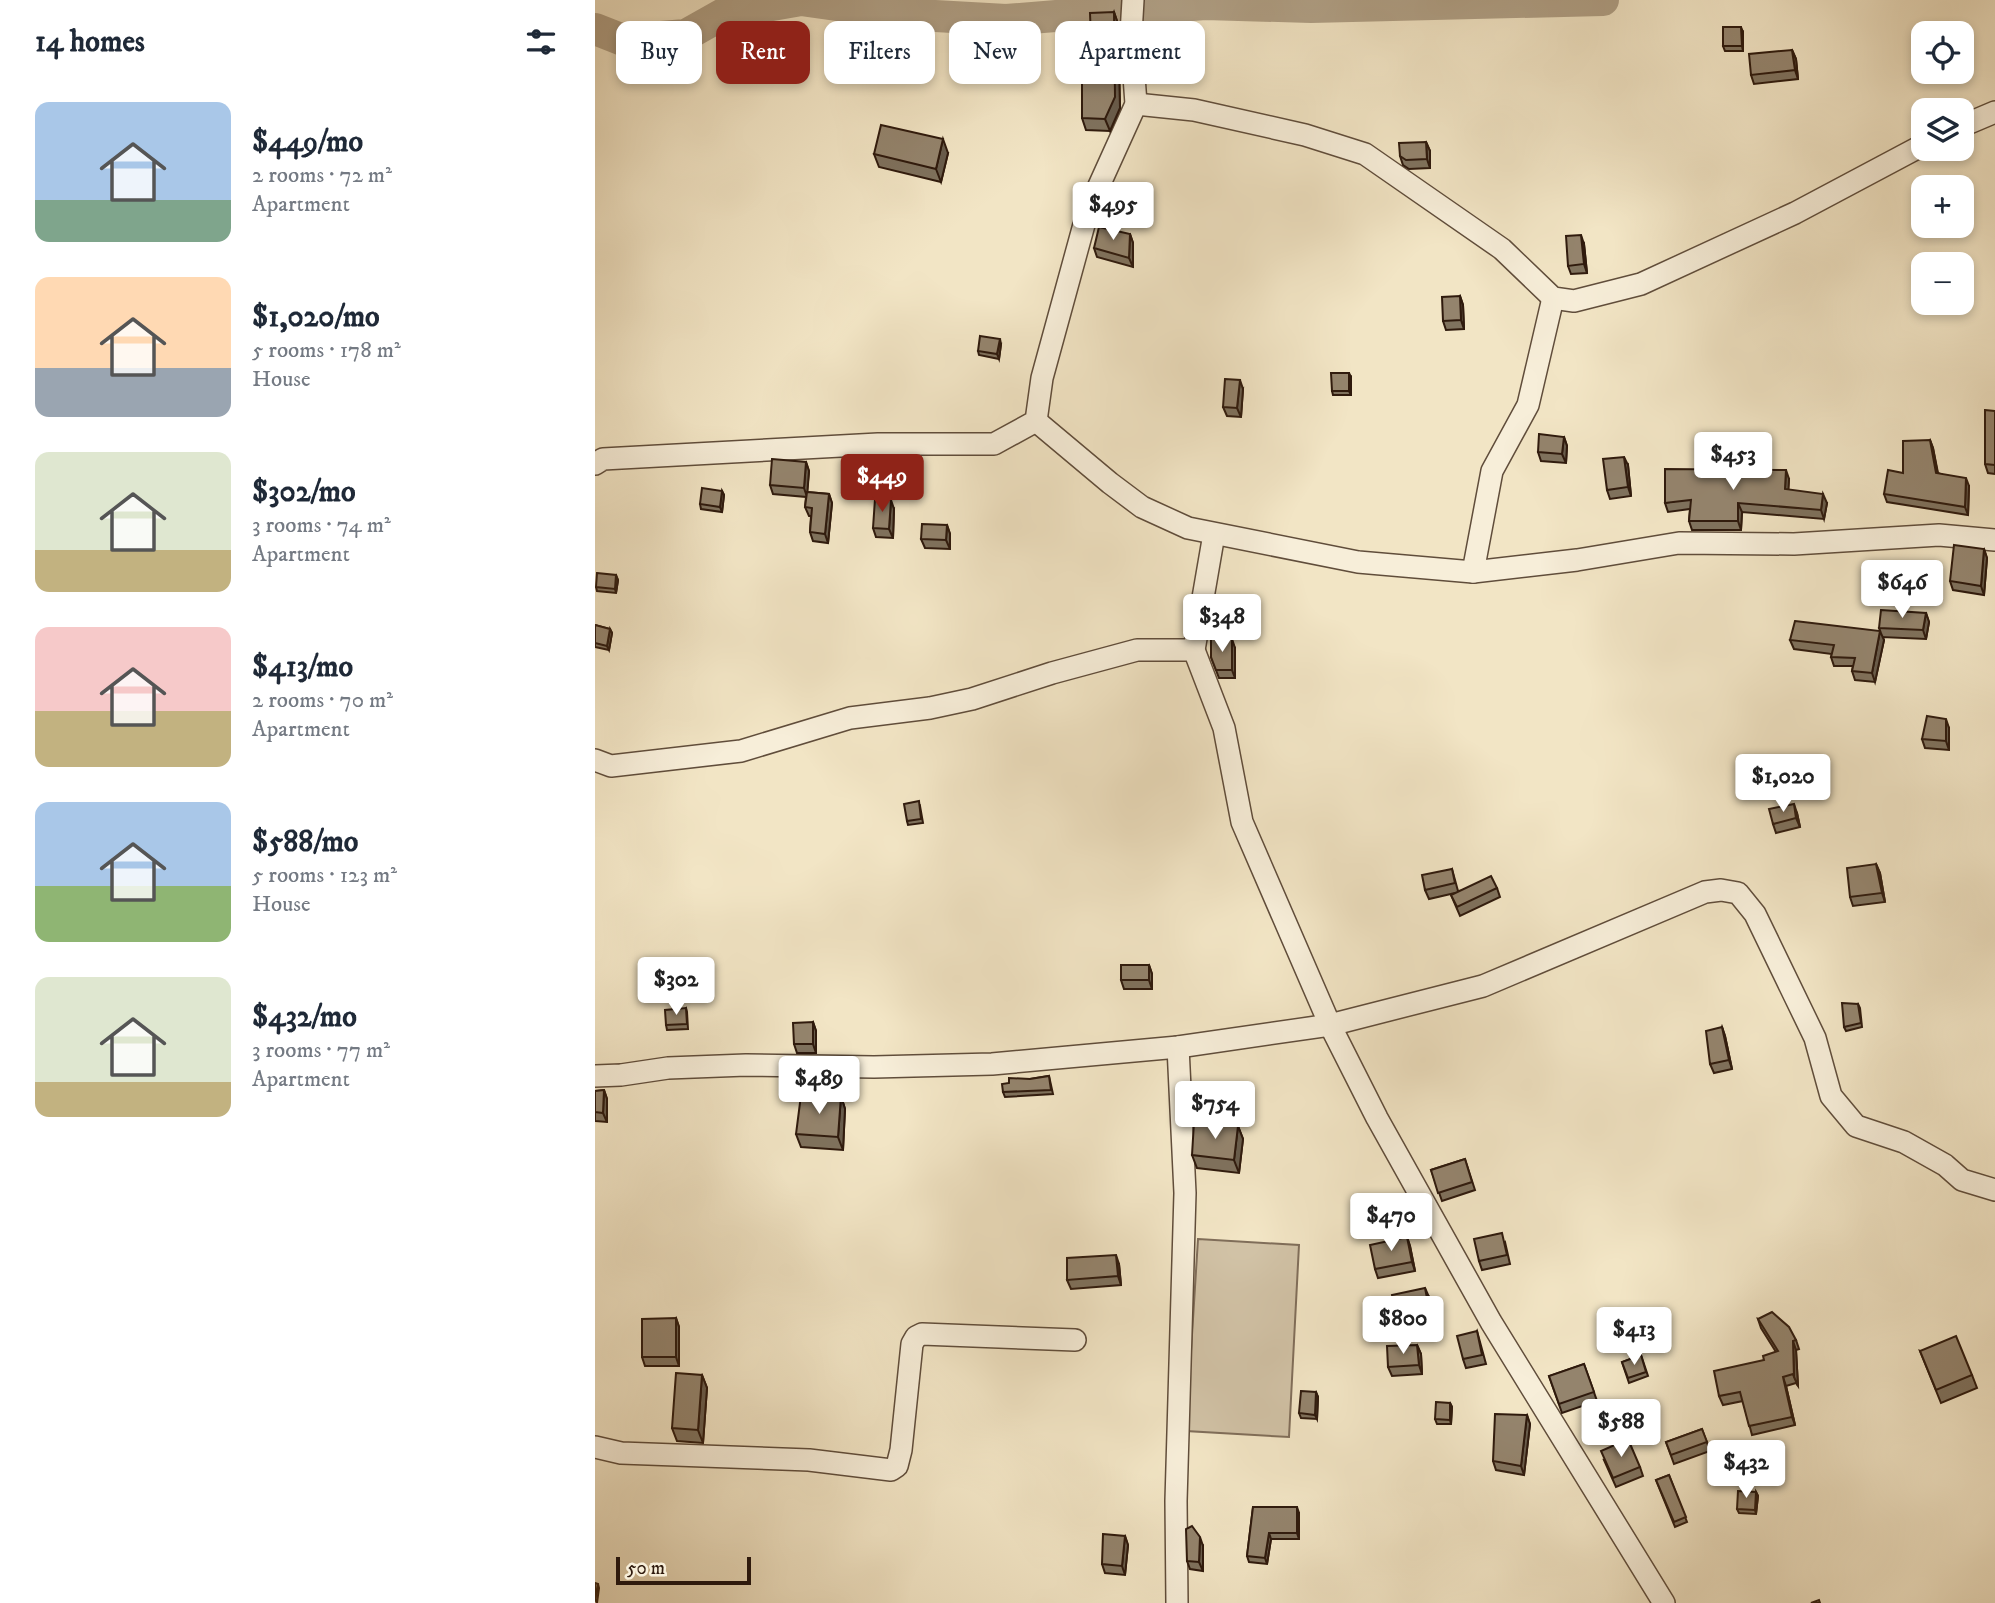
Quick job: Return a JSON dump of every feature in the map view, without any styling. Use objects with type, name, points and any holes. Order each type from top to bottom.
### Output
[{"type":"street","points":[[1036,421],[1042,378],[1088,210],[1136,104],[1131,34],[1133,0]]},
{"type":"street","points":[[1136,104],[1194,110],[1305,135],[1365,154],[1502,249],[1553,298],[1574,301],[1641,284],[1795,213],[1911,151]]},
{"type":"street","points":[[1974,121],[1995,112]]},
{"type":"street","points":[[1473,572],[1492,471],[1528,405],[1553,298]]},
{"type":"street","points":[[595,464],[603,459],[878,444],[994,444],[1036,421]]},
{"type":"street","points":[[1036,421],[1109,483],[1142,507],[1188,528],[1358,562],[1473,572],[1577,560],[1679,543],[1794,544],[1939,536],[1995,540]]},
{"type":"street","points":[[1214,534],[1194,650],[1224,728],[1242,822],[1330,1025],[1377,1118],[1491,1322],[1664,1603]]},
{"type":"street","points":[[595,760],[611,766],[741,751],[850,718],[930,708],[972,699],[1052,673],[1137,650],[1194,650]]},
{"type":"street","points":[[595,1076],[668,1068],[746,1065],[874,1067],[992,1064],[1178,1047],[1330,1025],[1483,986],[1705,892],[1721,890],[1738,893],[1755,914],[1815,1038],[1831,1096],[1856,1126],[1904,1142],[1945,1165],[1962,1180],[1995,1190]]},
{"type":"street","points":[[1178,1047],[1185,1193],[1176,1488],[1178,1603]]},
{"type":"street","points":[[595,1447],[621,1453],[809,1460],[891,1470],[897,1466],[901,1450],[912,1344],[916,1337],[922,1334],[1075,1340]]},
{"type":"shaded area","points":[[1198,1239],[1299,1245],[1289,1437],[1186,1431]]},
{"type":"building","points":[[1114,12],[1114,21],[1090,21],[1090,13]]},
{"type":"building","points":[[1723,27],[1741,27],[1742,46],[1723,46]]},
{"type":"building","points":[[1792,50],[1795,70],[1751,75],[1749,54]]},
{"type":"building","points":[[1082,84],[1115,84],[1115,97],[1105,119],[1082,118]]},
{"type":"building","points":[[881,125],[943,139],[936,169],[874,154]]},
{"type":"building","points":[[1426,142],[1427,159],[1406,160],[1400,156],[1399,143]]},
{"type":"building","points":[[1099,227],[1130,234],[1129,258],[1094,248]]},
{"type":"building","points":[[1581,235],[1584,264],[1568,266],[1566,236]]},
{"type":"building","points":[[1460,296],[1461,320],[1443,321],[1442,297]]},
{"type":"building","points":[[980,336],[1000,339],[997,354],[978,351]]},
{"type":"building","points":[[1331,373],[1349,373],[1349,391],[1332,391]]},
{"type":"building","points":[[1225,379],[1240,380],[1237,408],[1223,407]]},
{"type":"building","points":[[1985,410],[1995,411],[1995,465],[1985,464]]},
{"type":"building","points":[[1539,434],[1564,437],[1562,454],[1538,452]]},
{"type":"building","points":[[1930,440],[1936,473],[1966,478],[1965,507],[1884,494],[1888,470],[1903,473],[1903,441]]},
{"type":"building","points":[[1624,457],[1628,487],[1607,490],[1603,459]]},
{"type":"building","points":[[772,459],[806,462],[804,488],[770,485]]},
{"type":"building","points":[[1665,469],[1786,470],[1785,489],[1823,494],[1821,510],[1738,503],[1738,521],[1689,521],[1691,500],[1665,503]]},
{"type":"building","points":[[702,488],[722,491],[720,507],[700,504]]},
{"type":"building","points":[[807,492],[829,494],[825,534],[810,532],[812,508],[805,507]]},
{"type":"building","points":[[875,499],[891,500],[889,529],[873,528]]},
{"type":"building","points":[[922,524],[947,525],[946,540],[921,539]]},
{"type":"building","points":[[1954,545],[1984,549],[1981,586],[1950,581]]},
{"type":"building","points":[[597,573],[616,575],[615,589],[596,587]]},
{"type":"building","points":[[1881,610],[1926,613],[1923,630],[1879,628]]},
{"type":"building","points":[[1795,621],[1880,631],[1872,673],[1852,671],[1855,658],[1831,657],[1834,645],[1790,640]]},
{"type":"building","points":[[595,625],[610,629],[607,646],[595,643]]},
{"type":"building","points":[[1211,639],[1232,639],[1232,670],[1216,670],[1211,657]]},
{"type":"building","points":[[1927,716],[1946,719],[1946,741],[1922,739]]},
{"type":"building","points":[[919,801],[921,819],[907,821],[904,804]]},
{"type":"building","points":[[1794,804],[1796,818],[1773,824],[1769,809]]},
{"type":"building","points":[[1876,864],[1882,893],[1850,897],[1847,868]]},
{"type":"building","points":[[1452,869],[1455,883],[1425,890],[1422,875]]},
{"type":"building","points":[[1491,876],[1497,888],[1457,907],[1451,895]]},
{"type":"building","points":[[1121,965],[1149,965],[1149,980],[1121,980]]},
{"type":"building","points":[[1842,1003],[1858,1004],[1861,1023],[1844,1027]]},
{"type":"building","points":[[686,1008],[687,1024],[666,1025],[665,1010]]},
{"type":"building","points":[[813,1022],[813,1044],[794,1044],[793,1023]]},
{"type":"building","points":[[1722,1027],[1729,1060],[1710,1064],[1706,1031]]},
{"type":"building","points":[[1049,1076],[1051,1090],[1003,1092],[1002,1084],[1009,1083],[1009,1078]]},
{"type":"building","points":[[604,1090],[603,1113],[595,1112],[595,1091]]},
{"type":"building","points":[[801,1095],[841,1096],[838,1137],[796,1134]]},
{"type":"building","points":[[1194,1122],[1238,1126],[1234,1160],[1192,1155]]},
{"type":"building","points":[[1465,1159],[1472,1182],[1438,1193],[1431,1170]]},
{"type":"building","points":[[1502,1233],[1507,1255],[1479,1261],[1474,1239]]},
{"type":"building","points":[[1407,1237],[1412,1262],[1375,1269],[1370,1245]]},
{"type":"building","points":[[1116,1255],[1118,1276],[1067,1280],[1067,1258]]},
{"type":"building","points":[[1425,1288],[1430,1313],[1397,1319],[1392,1295]]},
{"type":"building","points":[[1772,1312],[1789,1327],[1796,1340],[1793,1341],[1794,1377],[1793,1374],[1783,1377],[1792,1417],[1749,1426],[1740,1392],[1719,1396],[1714,1371],[1764,1360],[1763,1356],[1778,1351],[1758,1319]]},
{"type":"building","points":[[676,1318],[676,1357],[642,1357],[642,1319]]},
{"type":"building","points":[[1477,1331],[1482,1355],[1463,1359],[1457,1336]]},
{"type":"building","points":[[1956,1336],[1972,1375],[1936,1390],[1920,1351]]},
{"type":"building","points":[[1417,1345],[1419,1365],[1388,1367],[1387,1346]]},
{"type":"building","points":[[1641,1355],[1646,1372],[1628,1378],[1622,1362]]},
{"type":"building","points":[[1584,1364],[1594,1392],[1559,1404],[1549,1376]]},
{"type":"building","points":[[676,1373],[702,1375],[698,1430],[672,1428]]},
{"type":"building","points":[[1301,1391],[1316,1392],[1315,1415],[1299,1413]]},
{"type":"building","points":[[1436,1402],[1450,1403],[1450,1420],[1435,1419]]},
{"type":"building","points":[[1495,1414],[1527,1415],[1521,1466],[1493,1461]]},
{"type":"building","points":[[1702,1429],[1707,1442],[1671,1455],[1666,1442]]},
{"type":"building","points":[[1628,1439],[1640,1467],[1613,1478],[1601,1451]]},
{"type":"building","points":[[1669,1475],[1686,1517],[1674,1522],[1656,1480]]},
{"type":"building","points":[[1738,1491],[1756,1492],[1755,1510],[1737,1509]]},
{"type":"building","points":[[1253,1507],[1297,1507],[1297,1533],[1269,1533],[1265,1558],[1247,1556]]},
{"type":"building","points":[[1192,1526],[1200,1537],[1199,1562],[1187,1561],[1186,1529]]},
{"type":"building","points":[[1103,1534],[1125,1536],[1122,1566],[1102,1564]]},
{"type":"waterway","points":[[595,29],[623,40],[686,35],[725,13],[801,0],[900,14],[1006,20],[1205,4],[1311,7],[1603,0]]}]
